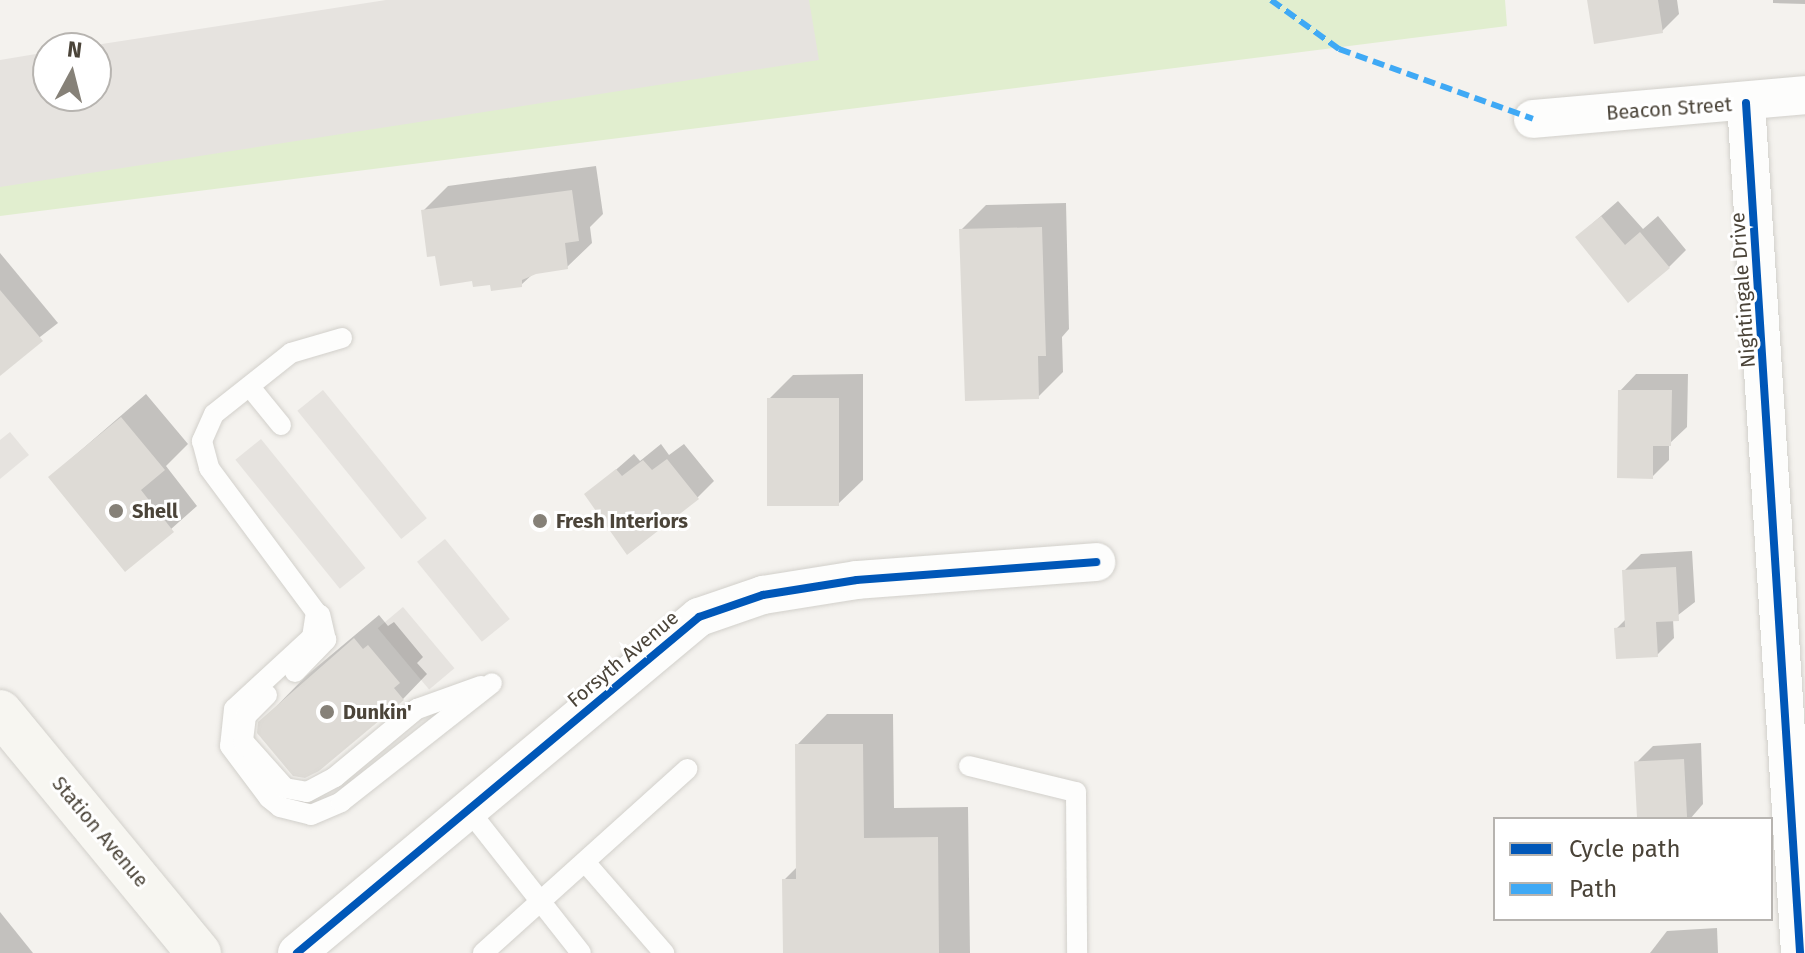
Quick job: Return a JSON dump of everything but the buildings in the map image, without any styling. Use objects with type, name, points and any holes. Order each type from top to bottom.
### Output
[{"type":"main road","name":"Station Avenue","points":[[0,712],[199,953]]},
{"type":"street","name":"Beacon Street","points":[[1533,119],[1746,103],[1805,95]]},
{"type":"street","name":"Nightingale Drive","points":[[1746,103],[1800,953]]},
{"type":"street","name":"Forsyth Avenue","points":[[297,953],[699,617],[763,595],[857,580],[1096,562]]},
{"type":"lane","points":[[342,338],[302,346],[214,414],[202,441],[203,456],[314,606],[312,637],[240,700],[229,721],[230,746],[236,759],[280,807],[311,815],[341,802],[492,683]]},
{"type":"lane","points":[[250,387],[281,425]]},
{"type":"lane","points":[[969,766],[1076,792],[1077,953]]},
{"type":"lane","points":[[483,953],[687,769]]},
{"type":"lane","points":[[467,808],[581,953]]},
{"type":"lane","points":[[585,862],[664,953]]},
{"type":"green space","points":[[659,0],[1505,0],[1507,26],[0,216],[0,88],[32,91],[32,112],[112,112],[112,93]]},
{"type":"shaded area","points":[[386,0],[809,0],[819,60],[0,187],[0,60],[32,55],[32,112],[112,112],[112,42]]},
{"type":"shaded area","points":[[323,390],[427,518],[401,539],[297,411]]},
{"type":"shaded area","points":[[10,432],[29,455],[0,479],[0,440]]},
{"type":"shaded area","points":[[261,439],[365,568],[340,589],[235,460]]},
{"type":"shaded area","points":[[445,539],[510,619],[482,642],[417,562]]},
{"type":"shaded area","points":[[403,607],[454,668],[429,689],[378,628]]},
{"type":"marked path","points":[[1271,0],[1339,49],[1533,119]]},
{"type":"cycle path","points":[[1746,103],[1800,953]]},
{"type":"cycle path","points":[[297,953],[699,617],[763,595],[857,580],[1096,562]]},
{"type":"place","name":"Shell","points":[[116,511]]},
{"type":"place","name":"Fresh Interiors","points":[[540,521]]},
{"type":"place","name":"Dunkin'","points":[[327,712]]}]
